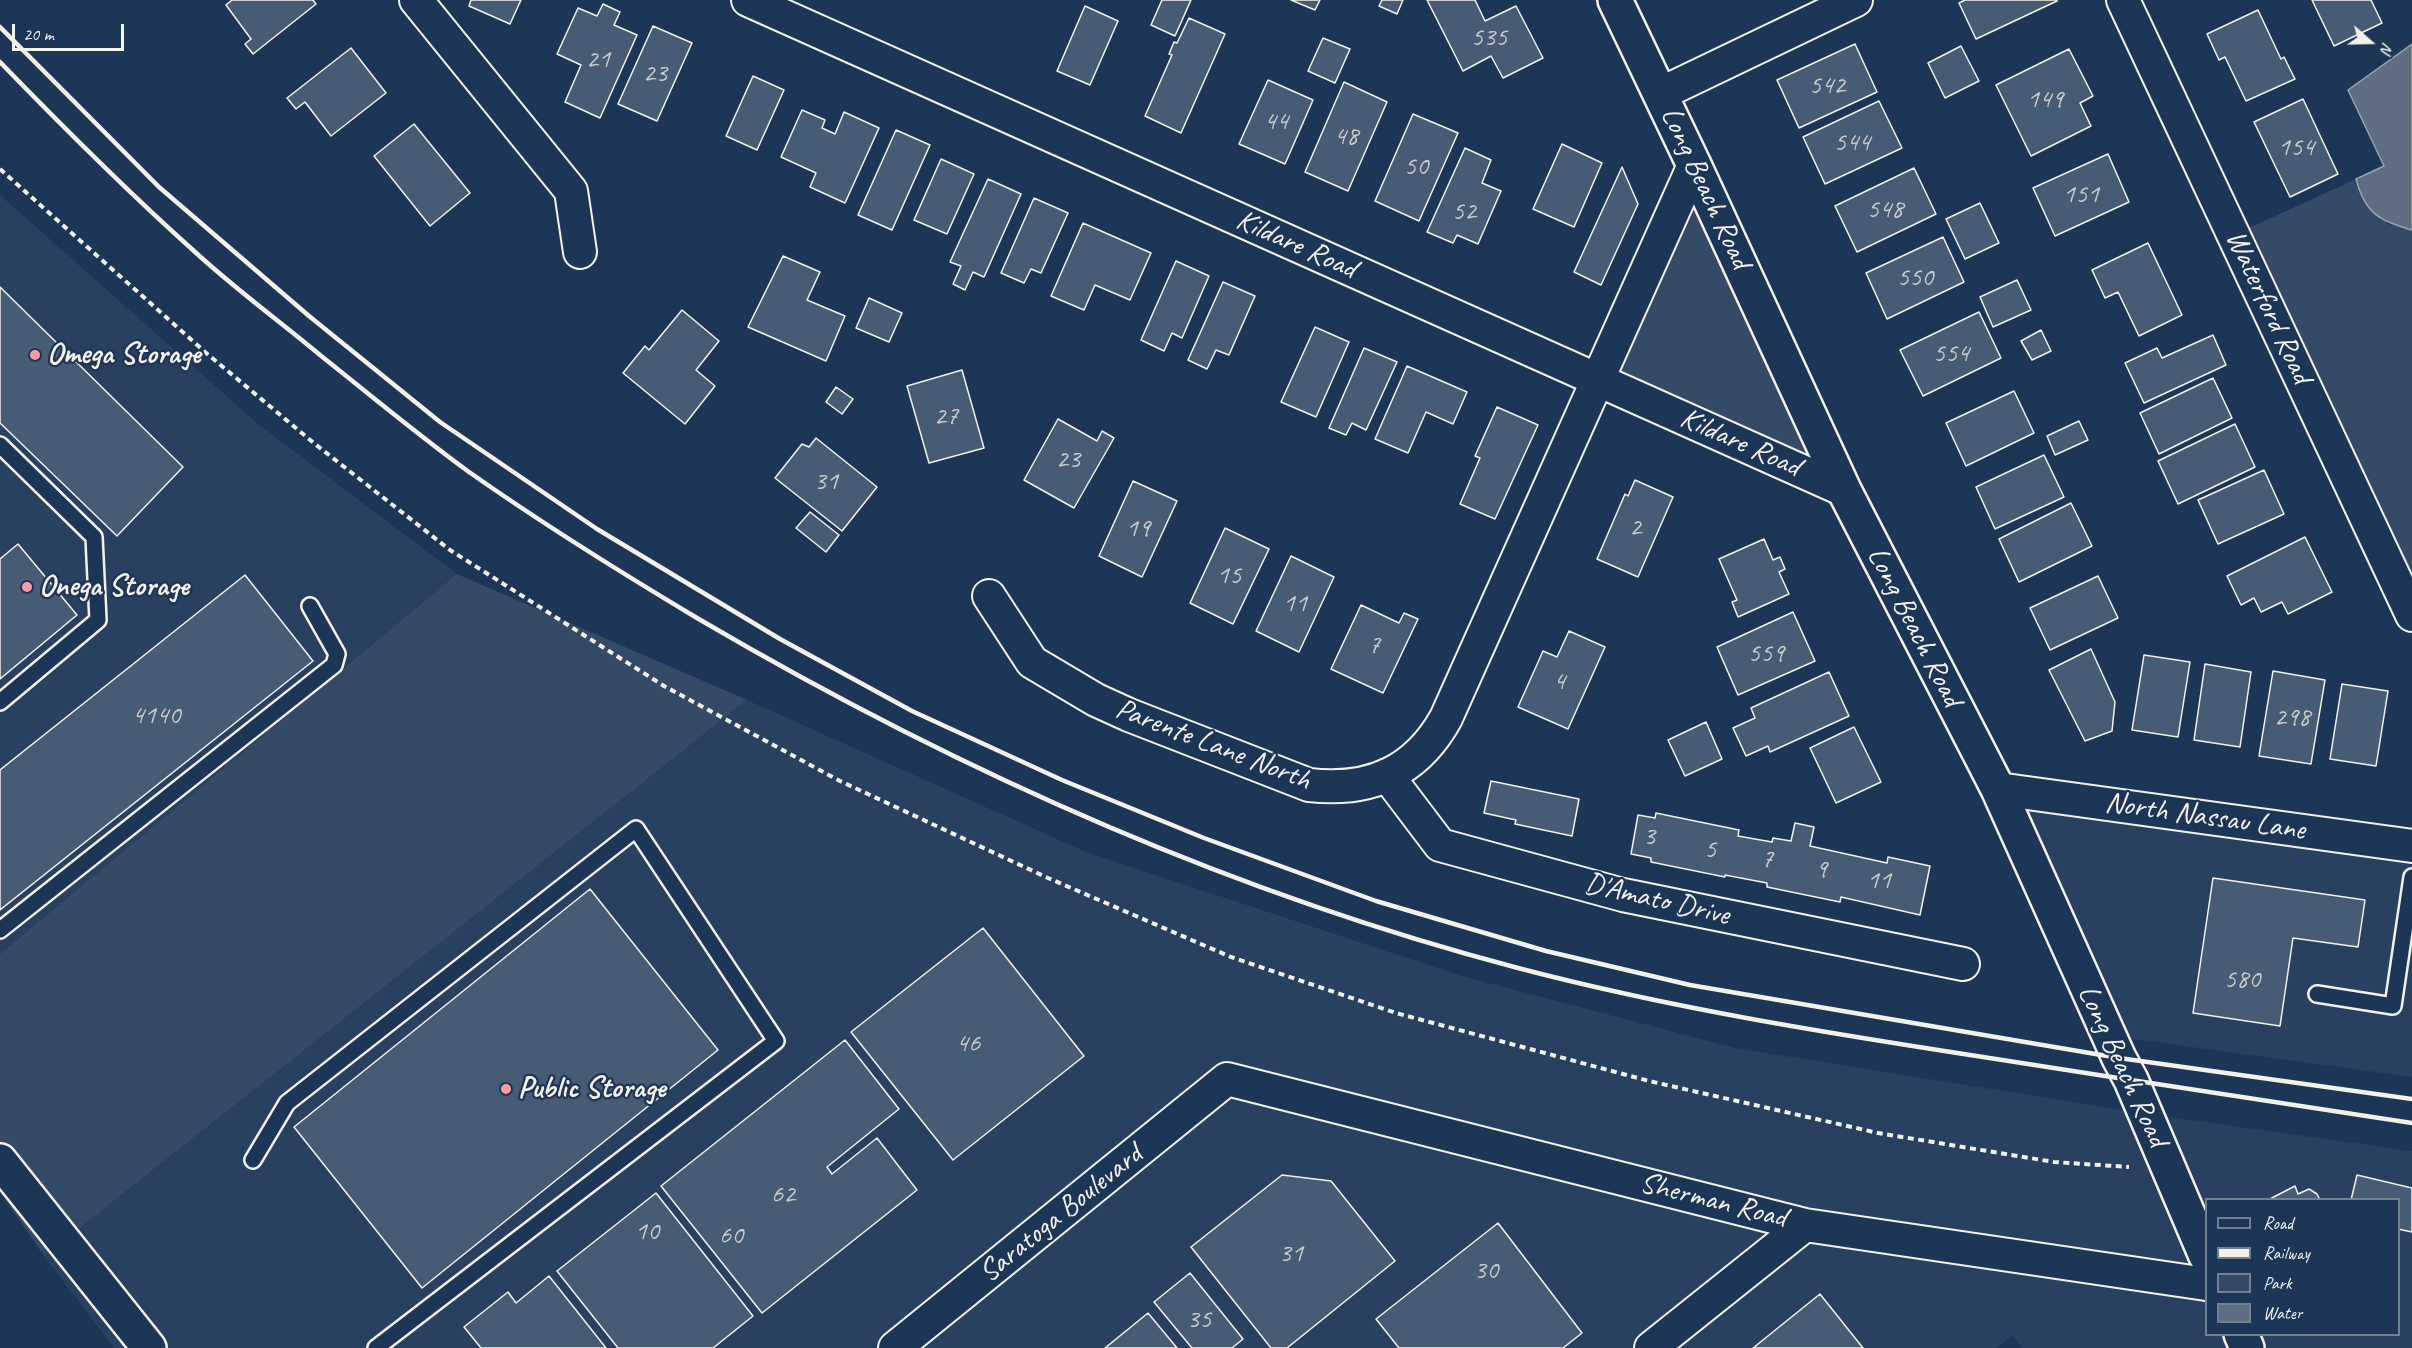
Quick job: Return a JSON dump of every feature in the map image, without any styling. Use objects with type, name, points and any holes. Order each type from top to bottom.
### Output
[{"type":"main road","name":"Long Beach Road","points":[[1615,0],[1844,490],[1998,789],[2119,1059],[2131,1080],[2205,1254]]},
{"type":"main road","points":[[0,1161],[149,1348]]},
{"type":"street","points":[[416,0],[571,191],[580,252]]},
{"type":"street","name":"Kildare Road","points":[[748,0],[1844,490]]},
{"type":"street","points":[[1660,94],[1856,0]]},
{"type":"street","name":"Waterford Road","points":[[2123,0],[2412,615]]},
{"type":"street","name":"Parente Lane North","points":[[989,596],[1032,662],[1096,700],[1129,715],[1309,785],[1335,788],[1356,786],[1402,767],[1429,744],[1446,718],[1596,379],[1694,165]]},
{"type":"street","name":"D'Amato Drive","points":[[1387,775],[1440,845],[1623,895],[1963,964]]},
{"type":"street","name":"North Nassau Lane","points":[[1998,789],[2412,846]]},
{"type":"street","name":"Sherman Road","points":[[1227,1079],[1805,1225],[2205,1284]]},
{"type":"street","name":"Saratoga Boulevard","points":[[895,1348],[1227,1079]]},
{"type":"street","points":[[1651,1348],[1805,1225]]},
{"type":"lane","points":[[0,446],[94,537],[98,620],[0,702]]},
{"type":"lane","points":[[0,930],[334,665],[337,654],[310,606]]},
{"type":"lane","points":[[253,1160],[287,1103],[636,828],[776,1041],[376,1348]]},
{"type":"lane","points":[[2317,994],[2393,1006],[2412,877]]},
{"type":"path","points":[[0,169],[205,352],[315,444],[450,550],[664,687],[840,781],[1048,878],[1231,957],[1374,1005],[1648,1081],[1878,1132],[2054,1162],[2170,1169]]},
{"type":"shaded area","points":[[0,195],[258,424],[457,574],[0,954]]},
{"type":"shaded area","points":[[747,700],[1086,852],[1462,976],[1735,1048],[2154,1115],[2412,1151],[2412,1348],[2022,1348],[2013,1335],[1996,1348],[114,1348],[44,1256]]},
{"type":"shaded area","points":[[1994,786],[2412,843],[2412,1077],[2111,1036]]},
{"type":"green space","points":[[2356,179],[2360,191],[2388,224],[2412,230],[2412,610],[2236,234]]},
{"type":"green space","points":[[1697,190],[1828,471],[1610,375]]},
{"type":"green space","points":[[457,574],[747,700],[44,1256],[0,1192],[0,954]]},
{"type":"water","points":[[2412,44],[2412,230],[2382,219],[2369,208],[2364,200],[2356,179],[2384,166],[2348,90]]},
{"type":"building","points":[[232,0],[313,0],[316,4],[253,54],[245,44],[251,39],[226,5]]},
{"type":"building","points":[[471,0],[521,0],[510,24],[469,6]]},
{"type":"building","points":[[1162,0],[1191,0],[1175,36],[1151,25]]},
{"type":"building","points":[[1291,0],[1320,0],[1315,10]]},
{"type":"building","points":[[1382,0],[1403,0],[1397,14],[1379,6]]},
{"type":"building","points":[[1427,0],[1475,0],[1485,21],[1516,6],[1543,58],[1503,78],[1491,56],[1463,71]]},
{"type":"building","points":[[1965,0],[2057,1],[1976,39],[1959,3]]},
{"type":"building","points":[[2312,0],[2371,0],[2382,23],[2334,46]]},
{"type":"building","points":[[603,4],[620,12],[614,25],[637,35],[600,118],[565,102],[581,65],[557,54],[578,8],[597,16]]},
{"type":"building","points":[[1085,6],[1118,21],[1090,85],[1057,71]]},
{"type":"building","points":[[2258,10],[2281,59],[2284,57],[2295,79],[2246,101],[2225,57],[2219,60],[2207,34]]},
{"type":"building","points":[[1189,18],[1225,34],[1181,133],[1145,116],[1172,55],[1169,54],[1174,42],[1177,43]]},
{"type":"building","points":[[653,26],[692,43],[657,121],[618,104]]},
{"type":"building","points":[[1323,38],[1350,49],[1335,83],[1308,71]]},
{"type":"building","points":[[1855,44],[1877,92],[1799,128],[1777,80]]},
{"type":"building","points":[[1961,46],[1979,81],[1945,98],[1928,63]]},
{"type":"building","points":[[351,48],[386,93],[331,136],[305,102],[296,109],[287,98]]},
{"type":"building","points":[[2069,49],[2093,96],[2080,103],[2091,126],[2031,156],[1996,85]]},
{"type":"building","points":[[753,76],[784,90],[757,150],[726,136]]},
{"type":"building","points":[[1268,80],[1313,100],[1285,164],[1239,144]]},
{"type":"building","points":[[1344,82],[1387,102],[1348,191],[1305,172]]},
{"type":"building","points":[[2303,99],[2338,174],[2290,197],[2254,122]]},
{"type":"building","points":[[1879,101],[1902,148],[1825,184],[1803,137]]},
{"type":"building","points":[[802,110],[825,120],[822,128],[835,134],[844,112],[879,128],[845,203],[810,187],[816,173],[781,157]]},
{"type":"building","points":[[1413,114],[1458,133],[1419,221],[1375,201]]},
{"type":"building","points":[[414,124],[470,193],[430,226],[374,156]]},
{"type":"building","points":[[896,130],[930,145],[892,230],[858,215]]},
{"type":"building","points":[[1562,144],[1602,163],[1574,227],[1533,209]]},
{"type":"building","points":[[1465,148],[1491,160],[1482,183],[1501,191],[1478,244],[1457,235],[1453,243],[1427,232]]},
{"type":"building","points":[[2108,154],[2129,202],[2055,236],[2033,188]]},
{"type":"building","points":[[941,159],[974,174],[947,234],[914,220]]},
{"type":"building","points":[[1622,167],[1638,204],[1601,285],[1574,272]]},
{"type":"building","points":[[1914,168],[1936,214],[1857,252],[1835,206]]},
{"type":"building","points":[[988,179],[1021,194],[984,277],[973,272],[965,290],[953,284],[961,266],[950,262]]},
{"type":"building","points":[[1034,198],[1068,213],[1041,273],[1031,269],[1024,283],[1001,273]]},
{"type":"building","points":[[1980,203],[1999,243],[1965,259],[1946,219]]},
{"type":"building","points":[[1083,223],[1151,253],[1130,300],[1095,285],[1084,310],[1051,296]]},
{"type":"building","points":[[1943,237],[1964,282],[1887,319],[1866,273]]},
{"type":"building","points":[[2148,243],[2182,315],[2139,336],[2118,292],[2105,298],[2092,270]]},
{"type":"building","points":[[783,256],[820,272],[807,300],[845,316],[826,361],[748,327]]},
{"type":"building","points":[[1176,261],[1209,276],[1182,338],[1172,333],[1164,351],[1141,340]]},
{"type":"building","points":[[2017,280],[2031,310],[1993,327],[1980,297]]},
{"type":"building","points":[[1223,282],[1255,296],[1229,355],[1216,350],[1207,369],[1188,360]]},
{"type":"building","name":"Omega Storage","points":[[0,287],[183,467],[117,536],[0,423]]},
{"type":"building","points":[[869,298],[902,313],[889,342],[856,328]]},
{"type":"building","points":[[682,310],[719,341],[696,370],[715,386],[685,424],[623,373],[645,346],[649,350]]},
{"type":"building","points":[[1979,312],[2001,358],[1923,396],[1900,350]]},
{"type":"building","points":[[1315,327],[1349,342],[1316,417],[1281,402]]},
{"type":"building","points":[[2041,330],[2051,351],[2032,360],[2021,341]]},
{"type":"building","points":[[2213,335],[2226,365],[2144,403],[2125,363],[2157,348],[2162,358]]},
{"type":"building","points":[[1364,348],[1397,362],[1366,430],[1352,423],[1346,435],[1329,428]]},
{"type":"building","points":[[1407,366],[1467,392],[1453,424],[1426,412],[1408,453],[1375,439]]},
{"type":"building","points":[[962,370],[984,448],[929,463],[907,386]]},
{"type":"building","points":[[2213,378],[2232,418],[2159,454],[2140,413]]},
{"type":"building","points":[[836,387],[853,399],[842,414],[826,402]]},
{"type":"building","points":[[2014,391],[2034,433],[1966,466],[1946,423]]},
{"type":"building","points":[[1497,407],[1538,425],[1495,519],[1460,504],[1480,458],[1475,456]]},
{"type":"building","points":[[1058,419],[1097,441],[1102,431],[1114,438],[1074,508],[1024,480]]},
{"type":"building","points":[[2079,421],[2088,440],[2055,455],[2047,436]]},
{"type":"building","points":[[2235,424],[2255,467],[2178,504],[2158,461]]},
{"type":"building","points":[[816,438],[877,487],[842,531],[775,478],[802,444],[809,447]]},
{"type":"building","points":[[2044,455],[2064,497],[1995,529],[1976,487]]},
{"type":"building","points":[[2264,470],[2284,514],[2218,544],[2198,500]]},
{"type":"building","points":[[1635,480],[1673,497],[1638,577],[1597,559],[1625,494],[1628,496]]},
{"type":"building","points":[[1133,481],[1177,501],[1142,577],[1099,556]]},
{"type":"building","points":[[2071,503],[2092,546],[2019,582],[1999,539]]},
{"type":"building","points":[[810,512],[839,535],[826,552],[796,528]]},
{"type":"building","points":[[1225,528],[1269,549],[1233,624],[1190,603]]},
{"type":"building","points":[[2305,537],[2332,592],[2288,614],[2282,602],[2261,612],[2254,598],[2241,605],[2227,576]]},
{"type":"building","points":[[1764,539],[1773,560],[1780,557],[1785,569],[1779,572],[1789,594],[1738,617],[1732,602],[1737,600],[1719,559]]},
{"type":"building","name":"Onega Storage","points":[[18,544],[77,615],[0,679],[0,559]]},
{"type":"building","points":[[1291,556],[1334,577],[1299,652],[1256,631]]},
{"type":"building","points":[[245,575],[313,661],[0,910],[0,770]]},
{"type":"building","points":[[2098,576],[2118,618],[2050,650],[2030,608]]},
{"type":"building","points":[[1361,605],[1399,623],[1404,613],[1418,619],[1383,693],[1331,669]]},
{"type":"building","points":[[1793,612],[1815,661],[1738,695],[1717,647]]},
{"type":"building","points":[[1569,631],[1605,647],[1568,729],[1518,707],[1543,651],[1557,657]]},
{"type":"building","points":[[2091,649],[2115,702],[2112,731],[2085,741],[2049,670]]},
{"type":"building","points":[[2144,655],[2190,662],[2178,737],[2132,730]]},
{"type":"building","points":[[2205,664],[2251,672],[2240,747],[2194,740]]},
{"type":"building","points":[[2273,671],[2325,680],[2311,764],[2259,756]]},
{"type":"building","points":[[1829,672],[1849,716],[1770,752],[1768,746],[1746,756],[1733,728],[1755,718],[1751,708]]},
{"type":"building","points":[[2342,684],[2388,691],[2376,766],[2330,759]]},
{"type":"building","points":[[1706,722],[1722,759],[1685,776],[1668,740]]},
{"type":"building","points":[[1854,727],[1881,782],[1836,803],[1810,748]]},
{"type":"building","points":[[1491,781],[1579,799],[1572,836],[1515,824],[1516,820],[1484,813]]},
{"type":"building","points":[[1656,813],[1739,830],[1738,836],[1772,842],[1773,838],[1791,841],[1795,823],[1814,827],[1810,846],[1887,863],[1888,857],[1930,866],[1920,915],[1841,897],[1840,902],[1767,887],[1767,883],[1651,862],[1651,858],[1631,854],[1638,815],[1655,818]]},
{"type":"building","points":[[2213,878],[2365,900],[2358,947],[2293,938],[2280,1026],[2193,1013]]},
{"type":"building","name":"Public Storage","points":[[590,889],[718,1050],[422,1288],[294,1127]]},
{"type":"building","points":[[983,928],[1084,1056],[953,1160],[851,1032]]},
{"type":"building","points":[[845,1040],[899,1109],[827,1167],[832,1174],[877,1138],[917,1190],[762,1313],[661,1186]]},
{"type":"building","points":[[1282,1175],[1331,1181],[1395,1261],[1287,1348],[1271,1348],[1191,1247]]},
{"type":"building","points":[[2357,1175],[2412,1188],[2412,1232],[2400,1229],[2400,1198],[2351,1198]]},
{"type":"building","points":[[2295,1186],[2298,1194],[2309,1189],[2319,1198],[2272,1198]]},
{"type":"building","points":[[656,1193],[753,1316],[713,1348],[618,1348],[557,1271]]},
{"type":"building","points":[[1498,1223],[1582,1333],[1563,1348],[1399,1348],[1376,1319]]},
{"type":"building","points":[[1190,1273],[1243,1339],[1232,1348],[1192,1348],[1154,1302]]},
{"type":"building","points":[[549,1276],[606,1348],[481,1348],[464,1327],[508,1292],[516,1303]]},
{"type":"building","points":[[1820,1294],[1863,1348],[1753,1348]]},
{"type":"building","points":[[1148,1313],[1177,1348],[1105,1348]]},
{"type":"railway","points":[[0,27],[159,187],[309,316],[440,422],[597,529],[780,639],[912,711],[1062,780],[1204,838],[1376,901],[1546,951],[1690,985],[2119,1058],[2412,1099]]},
{"type":"railway","points":[[0,62],[71,135],[209,265],[469,472],[611,565],[697,618],[794,673],[893,726],[1096,821],[1199,864],[1304,902],[1410,937],[1575,982],[1807,1029],[2412,1123]]},
{"type":"place","name":"Omega Storage","points":[[35,355]]},
{"type":"place","name":"Onega Storage","points":[[27,587]]},
{"type":"place","name":"Public Storage","points":[[506,1089]]}]
